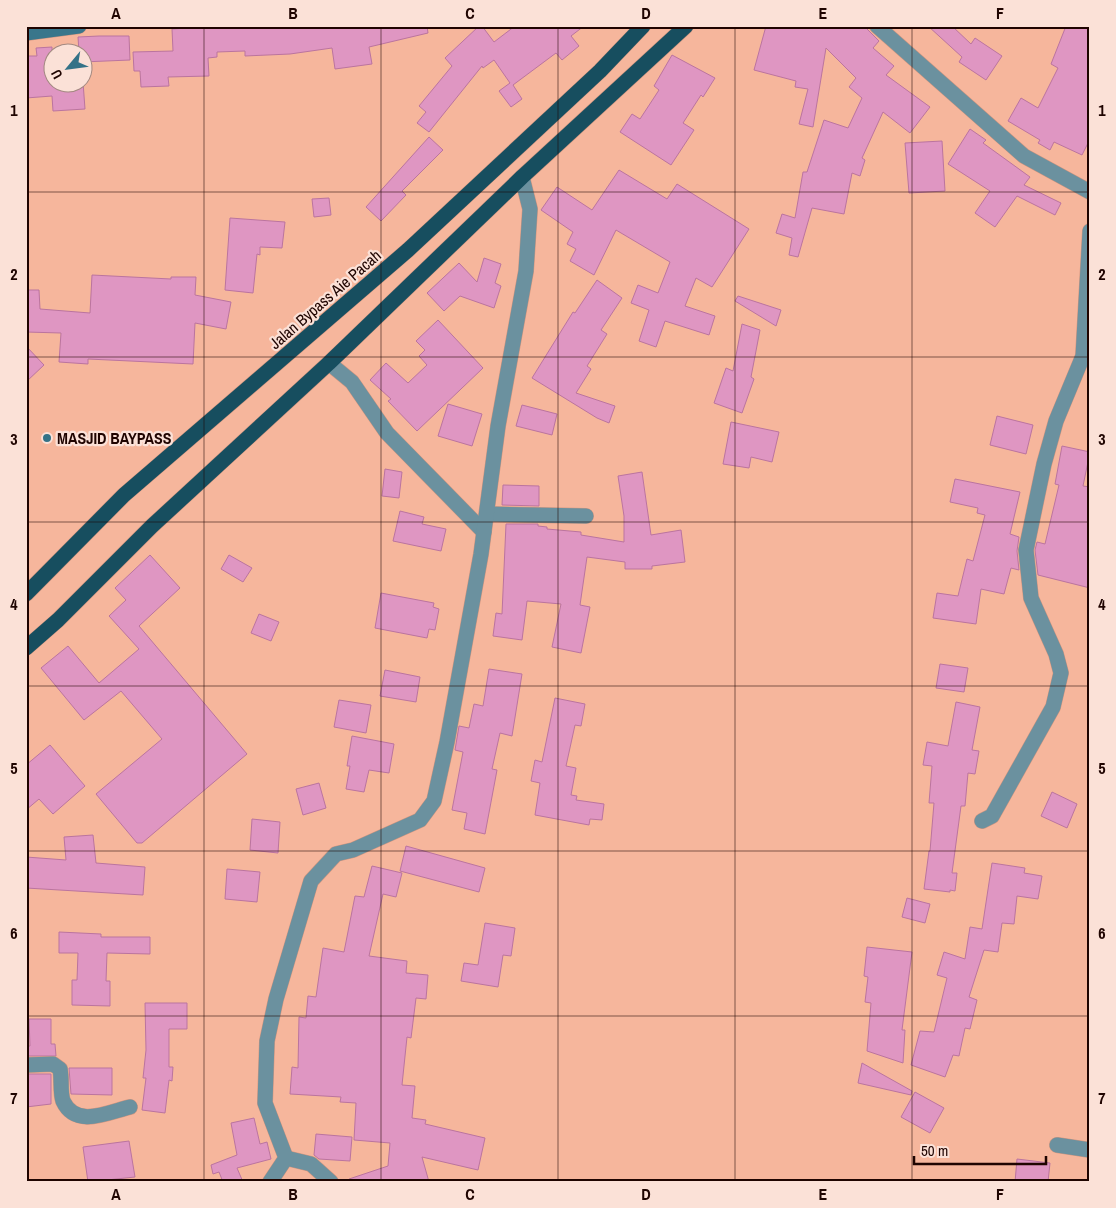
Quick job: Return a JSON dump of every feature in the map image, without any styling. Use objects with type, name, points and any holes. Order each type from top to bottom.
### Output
[{"type":"highway","name":"Jalan Bypass Aie Pacah","points":[[26,594],[32,584],[124,495],[408,250],[600,71],[643,26]]},
{"type":"highway","points":[[26,648],[58,620],[152,526],[329,363],[522,177],[686,26]]},
{"type":"street","points":[[26,32],[79,26]]},
{"type":"street","points":[[877,26],[1024,156],[1090,192]]},
{"type":"street","points":[[286,1158],[265,1103],[267,1041],[276,999],[300,921],[304,897],[311,881],[336,854],[353,850],[420,820],[434,801],[447,742],[484,532],[498,426],[529,240],[530,209],[522,177]]},
{"type":"street","points":[[982,821],[992,816],[1026,758],[1053,707],[1061,672],[1031,598],[1026,550],[1044,464],[1056,421],[1083,356],[1090,231]]},
{"type":"street","points":[[329,363],[352,382],[387,433],[484,532]]},
{"type":"street","points":[[487,514],[586,516]]},
{"type":"street","points":[[26,1065],[53,1064],[60,1070],[63,1100],[75,1113],[86,1118],[130,1106]]},
{"type":"street","points":[[1057,1146],[1090,1150]]},
{"type":"street","points":[[270,1182],[286,1158]]},
{"type":"street","points":[[286,1158],[311,1164],[332,1182]]},
{"type":"building","points":[[218,26],[427,26],[428,33],[369,47],[372,64],[335,69],[332,48],[290,54],[245,56],[245,51],[217,52],[217,57],[208,58],[209,76],[168,77],[169,86],[141,87],[140,71],[134,71],[133,52],[173,51],[172,29]]},
{"type":"building","points":[[479,26],[482,26],[494,42],[515,26],[584,26],[571,36],[579,46],[562,60],[556,53],[513,85],[522,99],[511,107],[499,91],[510,83],[494,60],[483,68],[482,66],[429,132],[417,123],[426,112],[419,106],[452,66],[445,58]]},
{"type":"building","points":[[766,26],[864,26],[879,41],[873,48],[894,66],[886,75],[930,107],[910,133],[883,112],[862,158],[865,160],[860,176],[852,173],[844,214],[812,208],[798,257],[789,255],[792,238],[776,233],[782,214],[795,218],[803,172],[807,172],[824,120],[848,128],[862,98],[849,87],[856,78],[826,48],[813,127],[799,124],[808,89],[795,87],[796,81],[754,70]]},
{"type":"building","points":[[928,26],[952,26],[971,44],[975,38],[1002,56],[986,80],[959,62],[962,57]]},
{"type":"building","points":[[1066,26],[1090,26],[1090,139],[1082,155],[1054,142],[1050,150],[1038,143],[1040,140],[1008,121],[1021,98],[1038,108],[1058,68],[1051,64]]},
{"type":"building","points":[[129,36],[130,60],[92,62],[92,42],[78,42],[78,37]]},
{"type":"building","points":[[36,48],[42,48],[42,92],[84,92],[85,109],[53,111],[52,96],[26,98],[26,56],[37,56]]},
{"type":"building","points":[[672,55],[715,78],[703,97],[701,95],[683,123],[694,130],[671,165],[620,132],[632,114],[640,119],[659,90],[654,86]]},
{"type":"building","points":[[970,129],[986,140],[983,143],[1030,177],[1024,185],[1061,203],[1055,215],[1017,196],[995,227],[975,213],[990,191],[948,164]]},
{"type":"building","points":[[429,137],[443,150],[402,191],[406,195],[381,221],[366,207]]},
{"type":"building","points":[[942,141],[945,191],[909,193],[905,143]]},
{"type":"building","points":[[619,170],[667,199],[677,184],[749,229],[712,287],[696,278],[685,306],[715,316],[709,335],[665,321],[656,347],[639,341],[649,310],[631,303],[638,285],[658,293],[670,262],[616,230],[594,275],[570,261],[576,249],[567,244],[573,232],[541,210],[557,187],[592,210]]},
{"type":"building","points":[[329,198],[331,215],[314,217],[312,199]]},
{"type":"building","points":[[230,218],[285,222],[282,248],[260,247],[260,255],[257,254],[253,293],[225,290]]},
{"type":"building","points":[[484,258],[501,264],[495,283],[501,286],[494,308],[460,296],[444,311],[427,293],[459,263],[477,282]]},
{"type":"building","points":[[92,275],[171,279],[171,277],[196,277],[195,295],[231,302],[226,329],[195,323],[193,364],[88,359],[88,364],[59,362],[61,333],[26,332],[26,290],[39,290],[40,309],[90,313]]},
{"type":"building","points":[[597,280],[622,298],[601,330],[607,334],[587,366],[591,369],[576,393],[615,406],[609,423],[597,418],[532,378],[573,312],[575,313]]},
{"type":"building","points":[[738,296],[781,310],[776,326],[735,301]]},
{"type":"building","points":[[438,320],[483,368],[417,431],[388,401],[391,399],[370,380],[386,363],[408,383],[427,365],[419,356],[425,350],[416,341]]},
{"type":"building","points":[[742,324],[760,330],[751,377],[754,379],[742,413],[714,403],[726,368],[733,371]]},
{"type":"building","points":[[26,346],[44,365],[26,382]]},
{"type":"building","points":[[448,404],[482,414],[472,446],[438,436]]},
{"type":"building","points":[[522,405],[557,414],[552,435],[516,426]]},
{"type":"building","points":[[997,416],[1033,425],[1026,454],[990,445]]},
{"type":"building","points":[[731,422],[779,432],[772,462],[751,457],[749,468],[723,464]]},
{"type":"building","points":[[1062,446],[1090,452],[1083,486],[1090,487],[1090,588],[1038,575],[1035,550],[1037,542],[1045,544],[1059,485],[1055,484]]},
{"type":"building","points":[[385,469],[402,472],[399,498],[382,496]]},
{"type":"building","points":[[642,472],[651,535],[681,530],[685,562],[652,566],[652,569],[625,569],[625,562],[587,557],[580,605],[590,607],[581,653],[552,647],[561,604],[527,601],[522,640],[493,636],[496,613],[502,614],[506,524],[538,524],[538,526],[547,527],[547,529],[581,532],[581,535],[624,542],[624,516],[618,476]]},
{"type":"building","points":[[955,479],[1020,492],[1010,534],[1019,537],[1017,551],[1019,570],[1011,568],[1004,594],[981,589],[976,624],[933,618],[937,593],[958,596],[967,559],[973,561],[985,515],[977,513],[978,508],[950,502]]},
{"type":"building","points":[[503,485],[539,486],[539,506],[502,505]]},
{"type":"building","points":[[400,511],[424,517],[422,524],[446,529],[441,551],[393,541]]},
{"type":"building","points":[[150,555],[180,588],[139,626],[247,754],[142,843],[137,843],[96,794],[162,739],[121,691],[84,720],[41,668],[68,646],[99,683],[139,649],[109,616],[126,600],[115,588]]},
{"type":"building","points":[[229,555],[252,568],[243,582],[221,569]]},
{"type":"building","points":[[381,593],[434,603],[433,607],[439,609],[435,630],[429,629],[427,638],[375,628]]},
{"type":"building","points":[[259,614],[279,622],[271,641],[251,633]]},
{"type":"building","points":[[940,664],[968,668],[964,692],[936,688]]},
{"type":"building","points":[[489,669],[522,674],[512,736],[500,733],[492,769],[497,770],[485,834],[464,829],[467,813],[452,810],[463,752],[455,750],[459,726],[469,728],[474,704],[483,706]]},
{"type":"building","points":[[385,670],[420,677],[416,702],[380,696]]},
{"type":"building","points":[[555,698],[585,704],[581,726],[575,725],[566,766],[576,768],[571,795],[577,796],[576,800],[604,804],[602,820],[590,819],[589,825],[535,815],[540,783],[531,781],[535,760],[542,762]]},
{"type":"building","points":[[339,700],[371,705],[366,733],[334,727]]},
{"type":"building","points":[[956,702],[980,707],[972,750],[979,751],[975,774],[968,773],[965,806],[961,806],[952,873],[957,873],[955,891],[950,890],[950,892],[924,889],[930,851],[934,803],[929,803],[932,766],[923,765],[927,742],[948,746]]},
{"type":"building","points":[[352,736],[394,744],[389,773],[369,770],[364,792],[346,789],[350,766],[347,766]]},
{"type":"building","points":[[50,745],[85,786],[53,814],[39,799],[26,810],[26,765]]},
{"type":"building","points":[[319,783],[326,808],[303,815],[296,789]]},
{"type":"building","points":[[1052,792],[1077,804],[1067,828],[1041,816]]},
{"type":"building","points":[[252,819],[280,822],[278,853],[250,850]]},
{"type":"building","points":[[93,835],[96,863],[145,867],[143,895],[26,888],[26,857],[66,860],[64,837]]},
{"type":"building","points":[[406,846],[485,868],[479,892],[400,871]]},
{"type":"building","points":[[992,863],[1025,868],[1024,873],[1042,876],[1038,899],[1017,896],[1014,924],[1002,923],[998,952],[984,950],[969,997],[977,1000],[970,1029],[965,1028],[959,1056],[953,1055],[945,1077],[911,1065],[920,1031],[934,1032],[947,978],[937,975],[944,952],[965,959],[970,927],[982,929]]},
{"type":"building","points":[[372,866],[402,873],[396,897],[383,894],[369,956],[407,961],[406,973],[428,975],[426,999],[416,998],[411,1038],[407,1037],[402,1085],[415,1086],[412,1118],[426,1120],[425,1124],[485,1138],[478,1170],[422,1157],[429,1182],[349,1182],[349,1179],[388,1166],[390,1143],[354,1140],[356,1103],[340,1102],[341,1097],[290,1094],[292,1067],[298,1068],[299,1017],[306,1018],[308,996],[316,997],[323,948],[344,952],[355,896],[364,897]]},
{"type":"building","points":[[227,869],[260,872],[257,902],[225,899]]},
{"type":"building","points":[[907,898],[930,904],[925,923],[902,917]]},
{"type":"building","points":[[485,923],[515,928],[511,956],[503,955],[498,987],[461,981],[464,963],[478,965]]},
{"type":"building","points":[[59,932],[101,934],[101,937],[150,937],[150,954],[107,953],[106,981],[110,981],[110,1006],[72,1005],[72,980],[77,980],[78,953],[59,953]]},
{"type":"building","points":[[867,947],[912,952],[902,1030],[905,1030],[903,1063],[867,1051],[871,1003],[865,1002],[868,977],[864,976]]},
{"type":"building","points":[[145,1003],[187,1003],[187,1029],[169,1029],[169,1067],[173,1067],[172,1081],[169,1080],[165,1113],[142,1110],[146,1078],[143,1078],[146,1050]]},
{"type":"building","points":[[29,1019],[51,1019],[51,1044],[55,1044],[56,1056],[26,1056],[26,1046],[30,1046]]},
{"type":"building","points":[[862,1063],[912,1091],[911,1095],[858,1083]]},
{"type":"building","points":[[69,1068],[112,1068],[112,1095],[71,1094]]},
{"type":"building","points":[[26,1074],[51,1074],[51,1104],[26,1107]]},
{"type":"building","points":[[915,1092],[944,1108],[930,1133],[901,1117]]},
{"type":"building","points":[[254,1118],[260,1144],[267,1142],[271,1159],[237,1168],[243,1182],[223,1182],[219,1172],[213,1174],[211,1165],[237,1155],[231,1123]]},
{"type":"building","points":[[316,1134],[352,1137],[350,1161],[319,1159],[314,1155]]},
{"type":"building","points":[[129,1141],[135,1177],[88,1182],[83,1147]]},
{"type":"building","points":[[1017,1159],[1050,1163],[1048,1182],[1015,1182]]},
{"type":"place","name":"MASJID BAYPASS","points":[[47,438]]}]
